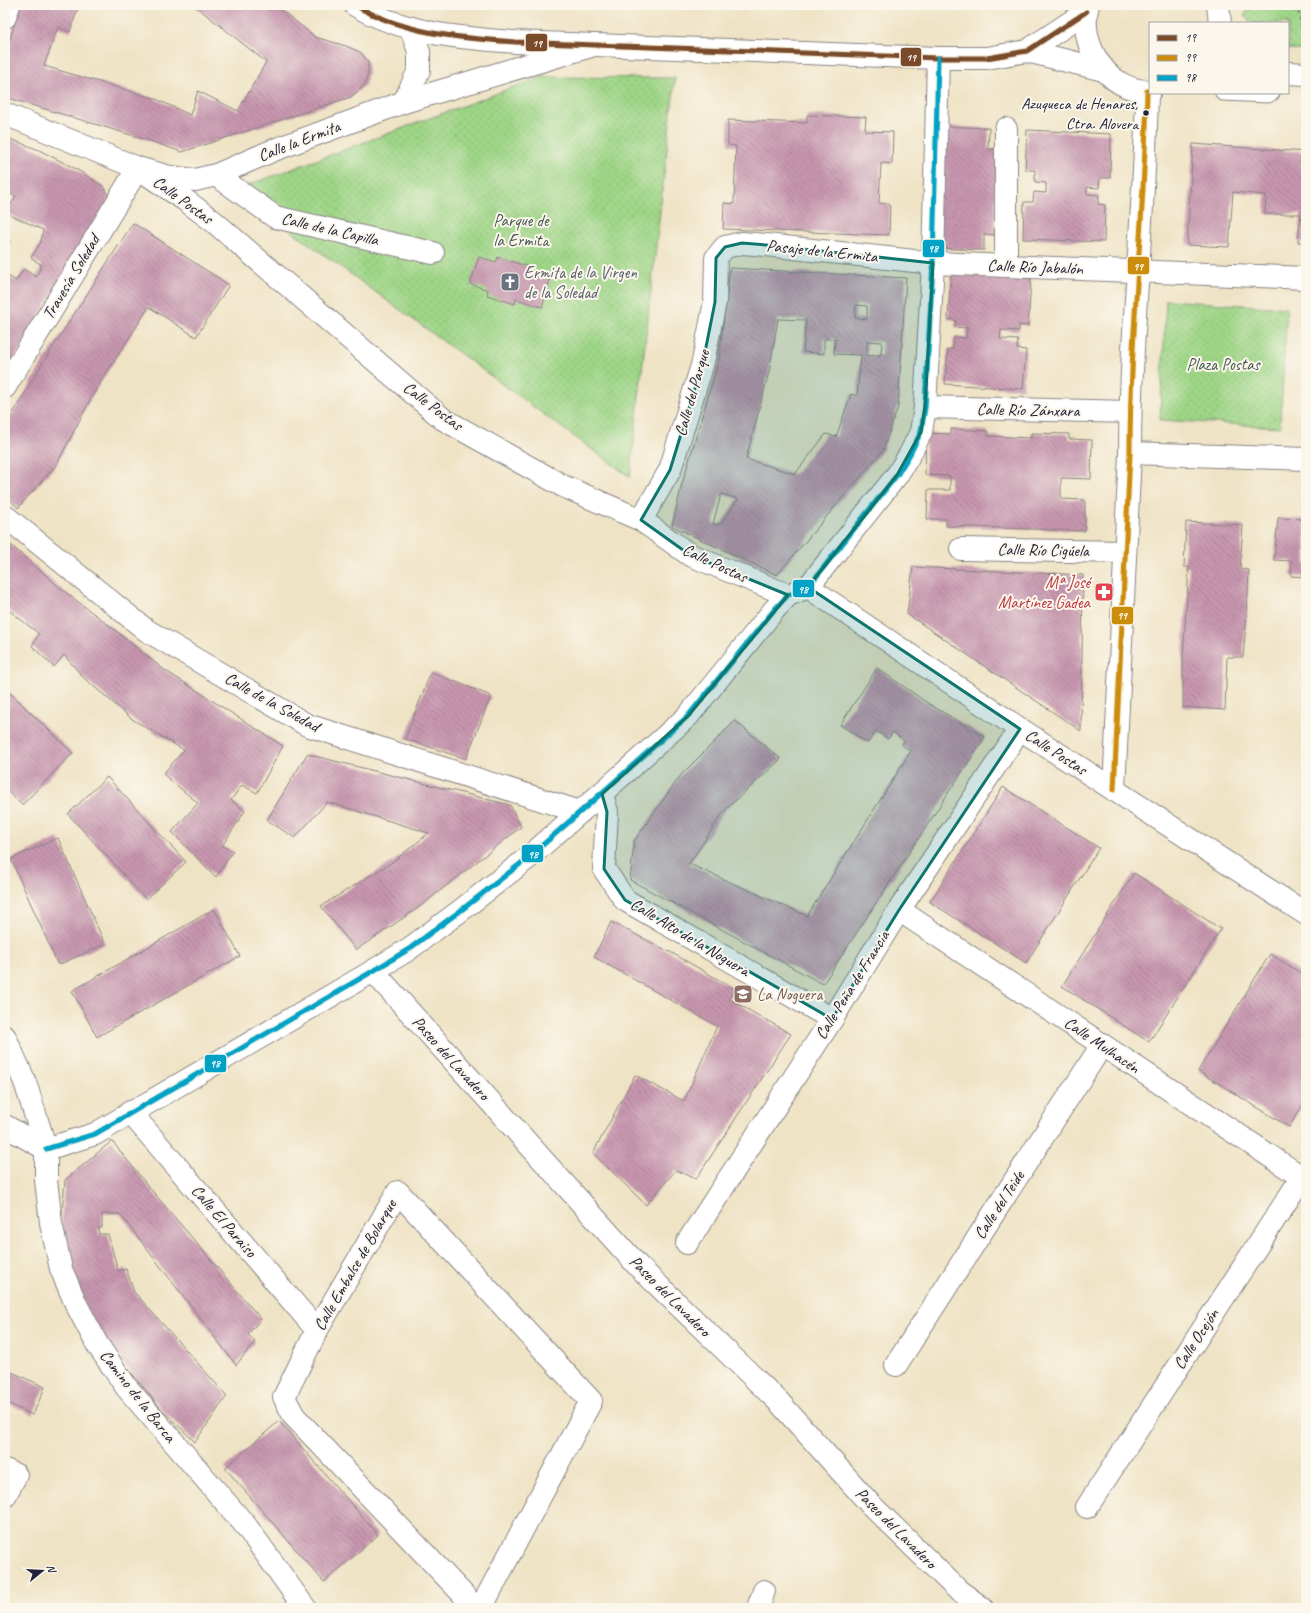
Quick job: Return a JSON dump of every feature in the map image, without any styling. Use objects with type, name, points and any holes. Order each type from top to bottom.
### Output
[{"type":"street","points":[[5,17],[9,5]]},
{"type":"street","points":[[356,5],[411,28],[460,38],[515,42],[938,58],[987,58],[1027,51],[1104,70]]},
{"type":"street","points":[[1027,51],[1087,8]]},
{"type":"street","points":[[1087,8],[1086,33],[1092,53],[1104,70],[1116,80],[1131,87],[1148,91],[1130,412],[1130,453],[1114,790]]},
{"type":"street","points":[[404,102],[419,70],[419,52],[411,28]]},
{"type":"street","name":"Calle la Ermita","points":[[5,114],[138,168],[170,177],[195,180],[216,175],[274,150],[404,102],[598,44]]},
{"type":"street","points":[[5,1126],[46,1149],[95,1134],[409,949],[529,857],[602,794],[688,716],[774,610],[798,591],[897,475],[921,432],[925,407],[933,263],[938,58]]},
{"type":"street","points":[[1006,129],[1006,266]]},
{"type":"street","name":"Travesía Soledad","points":[[5,387],[138,168]]},
{"type":"street","name":"Calle Postas","points":[[138,168],[213,221],[443,419],[563,486],[641,520],[690,555],[798,591],[1020,729],[1306,914]]},
{"type":"street","name":"Calle de la Capilla","points":[[216,175],[275,217],[433,253]]},
{"type":"street","name":"Pasaje de la Ermita","points":[[716,258],[725,247],[742,244],[766,244],[933,263]]},
{"type":"street","name":"Calle del Parque","points":[[641,520],[670,470],[703,362],[715,302],[716,258]]},
{"type":"street","name":"Calle Río Jabalón","points":[[933,263],[1137,271]]},
{"type":"street","points":[[1137,271],[1306,278]]},
{"type":"street","name":"Calle Río Zánxara","points":[[925,407],[1130,412]]},
{"type":"street","points":[[1130,453],[1306,459]]},
{"type":"street","name":"Calle de la Soledad","points":[[5,516],[146,630],[307,726],[580,812]]},
{"type":"street","name":"Calle Río Cigúela","points":[[961,549],[1125,552]]},
{"type":"street","name":"Calle Peña de Francia","points":[[687,1243],[832,1019],[899,910],[1020,729]]},
{"type":"street","name":"Calle Alto de la Noguera","points":[[602,794],[607,812],[604,869],[625,900],[832,1019]]},
{"type":"street","name":"Calle Mulhacén","points":[[899,910],[1102,1045],[1305,1176]]},
{"type":"street","name":"Paseo del Lavadero","points":[[373,971],[638,1266],[779,1402],[877,1511],[959,1591],[982,1608]]},
{"type":"street","name":"Camino de la Barca","points":[[5,1037],[25,1082],[46,1149],[46,1180],[51,1223],[61,1269],[76,1304],[97,1344],[128,1388],[246,1526],[305,1608]]},
{"type":"street","name":"Calle del Teide","points":[[896,1365],[1102,1045]]},
{"type":"street","name":"Calle El Paraiso","points":[[130,1112],[317,1330]]},
{"type":"street","name":"Calle Ocejón","points":[[1087,1507],[1305,1176]]},
{"type":"street","name":"Calle Embalse de Bolarque","points":[[476,1608],[294,1416],[284,1398],[317,1330],[398,1192],[591,1401],[481,1608]]},
{"type":"street","points":[[5,1470],[16,1475],[5,1496]]},
{"type":"lane","points":[[1238,94],[1268,96],[1271,94]]},
{"type":"path","points":[[1284,5],[1298,8],[1303,35],[1306,35]]},
{"type":"highlighted area","points":[[742,243],[933,263],[925,407],[921,432],[897,475],[808,587],[1020,729],[899,910],[832,1019],[625,900],[604,869],[607,812],[602,794],[688,716],[788,595],[690,555],[641,520],[670,470],[703,362],[715,302],[716,258],[725,247]]},
{"type":"green space","points":[[1252,5],[1306,5],[1306,51],[1289,49],[1289,22],[1251,22],[1244,16]]},
{"type":"green space","name":"Parque de la Ermita","points":[[541,77],[675,78],[630,477],[235,190]]},
{"type":"green space","name":"Plaza Postas","points":[[1166,300],[1287,308],[1280,427],[1160,420]]},
{"type":"building","points":[[20,5],[79,5],[70,32],[58,27],[44,66],[154,98],[190,115],[198,91],[238,111],[266,62],[194,5],[275,5],[315,37],[346,46],[360,52],[368,62],[368,73],[365,85],[351,97],[182,152],[141,138],[5,97],[5,56]]},
{"type":"building","points":[[807,115],[866,117],[865,131],[893,132],[892,164],[881,163],[879,203],[890,204],[889,235],[723,229],[724,203],[734,204],[736,146],[728,145],[728,120],[807,123]]},
{"type":"building","points":[[942,126],[989,128],[988,149],[998,149],[994,235],[984,234],[984,250],[936,248]]},
{"type":"building","points":[[1027,130],[1111,134],[1110,178],[1100,178],[1099,188],[1087,187],[1087,194],[1099,195],[1098,204],[1105,205],[1104,242],[1023,239],[1024,202],[1033,202],[1034,192],[1046,193],[1046,183],[1035,182],[1035,170],[1025,170]]},
{"type":"building","points":[[5,137],[39,150],[76,169],[103,186],[107,193],[108,200],[5,374],[5,274],[16,281],[24,269],[36,277],[42,265],[31,258],[41,242],[43,230],[6,213],[16,196],[5,193]]},
{"type":"building","points":[[1193,144],[1306,152],[1306,242],[1298,242],[1301,214],[1265,214],[1266,195],[1233,192],[1229,247],[1187,245]]},
{"type":"building","points":[[133,223],[229,285],[196,337],[149,307],[92,396],[57,464],[18,508],[5,494],[5,427],[42,364]]},
{"type":"building","points":[[5,239],[10,242],[5,249]]},
{"type":"building","name":"Ermita de la Virgen de la Soledad","points":[[479,257],[496,262],[498,257],[529,267],[527,272],[550,280],[542,307],[516,299],[515,304],[487,295],[488,290],[470,284]]},
{"type":"building","points":[[730,268],[906,278],[898,407],[883,450],[777,575],[672,526],[682,484],[719,359]],"holes":[[[856,305],[867,306],[867,319],[855,318]],[[778,319],[806,320],[803,352],[824,354],[824,339],[835,339],[834,354],[861,355],[857,396],[851,394],[836,437],[826,434],[795,474],[746,459],[769,372]],[[867,341],[882,342],[881,355],[867,356]],[[721,494],[738,499],[721,524],[713,524]]]},
{"type":"building","points":[[951,273],[1031,279],[1028,326],[1019,325],[1019,331],[1001,330],[1000,339],[1018,340],[1017,349],[1026,350],[1023,389],[945,384],[948,349],[953,349],[954,337],[966,338],[967,328],[955,327],[956,320],[948,319]]},
{"type":"building","points":[[951,429],[988,431],[988,436],[1031,438],[1031,433],[1069,434],[1069,439],[1092,440],[1091,479],[1061,478],[1061,499],[1085,500],[1085,531],[946,526],[946,519],[927,519],[928,490],[950,490],[950,476],[925,475],[926,433],[951,434]]},
{"type":"building","points":[[1278,518],[1305,519],[1306,577],[1291,576],[1292,561],[1274,560]]},
{"type":"building","points":[[1186,522],[1243,525],[1240,569],[1249,570],[1243,657],[1227,657],[1225,710],[1183,707],[1183,656],[1189,567],[1184,567]]},
{"type":"building","points":[[5,540],[64,591],[163,669],[283,746],[257,793],[242,785],[231,800],[245,811],[222,846],[233,851],[216,877],[172,832],[198,803],[163,774],[184,750],[132,719],[84,678],[64,655],[54,667],[32,646],[39,634],[5,607]]},
{"type":"building","points":[[913,567],[1083,575],[1081,731],[907,614]]},
{"type":"building","points":[[877,668],[929,704],[985,737],[823,984],[630,880],[634,841],[681,775],[735,721],[781,759],[724,811],[689,864],[807,916],[911,751],[902,745],[904,741],[893,732],[888,739],[876,731],[868,743],[840,725]]},
{"type":"building","points":[[431,672],[491,696],[466,759],[405,739]]},
{"type":"building","points":[[9,692],[73,753],[22,805],[5,789],[5,697]]},
{"type":"building","points":[[307,754],[510,805],[521,827],[418,908],[356,950],[321,906],[394,861],[429,833],[327,802],[295,838],[267,820]]},
{"type":"building","points":[[107,777],[186,862],[146,899],[68,814]]},
{"type":"building","points":[[1003,787],[1099,848],[1026,963],[930,902]]},
{"type":"building","points":[[58,838],[105,944],[58,965],[11,859]]},
{"type":"building","points":[[1134,873],[1221,929],[1149,1042],[1062,986]]},
{"type":"building","points":[[214,909],[240,956],[97,1037],[72,991]]},
{"type":"building","points":[[611,922],[672,953],[735,989],[729,999],[791,1034],[696,1179],[676,1170],[646,1205],[593,1153],[635,1075],[684,1101],[717,1026],[594,957]]},
{"type":"building","points":[[1270,954],[1306,976],[1306,1100],[1289,1127],[1198,1071]]},
{"type":"building","points":[[112,1141],[148,1186],[261,1319],[248,1334],[255,1342],[236,1365],[120,1214],[102,1214],[102,1228],[98,1228],[99,1234],[108,1234],[118,1271],[126,1269],[134,1292],[227,1396],[195,1442],[163,1411],[101,1336],[75,1286],[61,1224],[65,1180]]},
{"type":"building","points":[[6,1293],[8,1312],[5,1312]]},
{"type":"building","points":[[5,1369],[45,1387],[33,1415],[5,1402]]},
{"type":"building","points":[[279,1421],[378,1535],[324,1582],[225,1468]]},
{"type":"transit line","name":"19","points":[[355,5],[373,15],[412,28],[433,33],[474,39],[515,42],[938,58],[987,58],[1027,51],[1086,12]]},
{"type":"transit line","name":"98","points":[[46,1149],[95,1134],[409,949],[529,857],[688,716],[774,610],[788,595],[808,587],[897,475],[921,432],[925,407],[933,263],[938,58]]},
{"type":"transit line","name":"99","points":[[1114,790],[1130,453],[1132,362],[1144,182],[1147,91]]},
{"type":"place","name":"Azuqueca de Henares, Ctra. Alovera","points":[[1146,113]]},
{"type":"place","name":"Ermita de la Virgen de la Soledad","points":[[510,282]]},
{"type":"place","name":"Mª José Martínez Gadea","points":[[1104,592]]},
{"type":"place","name":"La Noguera","points":[[743,994]]}]
